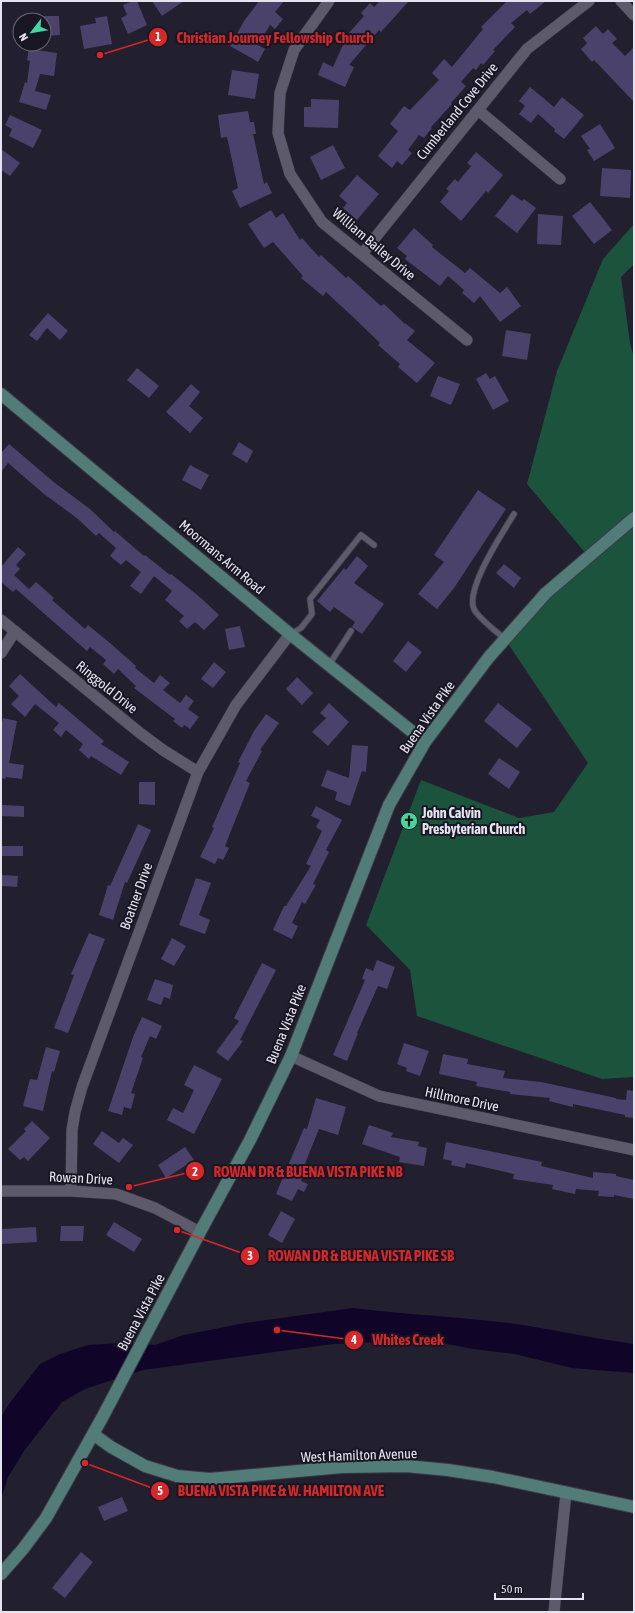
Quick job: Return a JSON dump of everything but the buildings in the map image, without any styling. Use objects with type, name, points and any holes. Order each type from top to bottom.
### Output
[{"type":"main road","name":"Moormans Arm Road","points":[[1,394],[290,634],[425,742]]},
{"type":"main road","name":"Buena Vista Pike","points":[[1,1574],[23,1550],[46,1518],[102,1418],[250,1140],[291,1056],[389,805],[425,742],[489,657],[546,593],[634,518]]},
{"type":"main road","name":"West Hamilton Avenue","points":[[93,1434],[145,1466],[177,1476],[210,1479],[342,1467],[406,1466],[448,1470],[531,1484],[634,1507]]},
{"type":"street","name":"William Bailey Drive","points":[[329,1],[294,50],[280,93],[278,133],[290,174],[322,222],[467,340]]},
{"type":"street","name":"Cumberland Cove Drive","points":[[362,254],[527,49],[589,1]]},
{"type":"street","points":[[621,1],[634,15]]},
{"type":"street","points":[[478,110],[560,179]]},
{"type":"street","name":"Ringgold Drive","points":[[1,620],[146,737],[163,750],[198,772]]},
{"type":"street","points":[[1,653],[15,631]]},
{"type":"street","name":"Boatner Drive","points":[[72,1191],[72,1130],[80,1093],[198,772],[236,705],[290,634]]},
{"type":"street","name":"Hillmore Drive","points":[[291,1056],[378,1096],[634,1150]]},
{"type":"street","name":"Rowan Drive","points":[[1,1191],[72,1191],[116,1194],[155,1208],[200,1232]]},
{"type":"street","points":[[554,1612],[566,1493]]},
{"type":"lane","points":[[505,639],[474,609],[472,596],[480,574],[514,514]]},
{"type":"lane","points":[[290,634],[300,628],[312,614],[310,599],[361,535],[374,545]]},
{"type":"lane","points":[[329,665],[351,631]]},
{"type":"green space","points":[[634,224],[634,264],[621,277],[630,343],[634,358],[634,1077],[602,1079],[417,1016],[410,970],[366,925],[421,780],[519,818],[554,812],[588,763],[505,639],[588,556],[527,484],[557,371],[603,259]]},
{"type":"shaded area","points":[[353,1308],[502,1322],[634,1344],[634,1373],[572,1368],[515,1354],[473,1349],[426,1340],[333,1344],[143,1370],[85,1389],[62,1402],[24,1451],[8,1477],[1,1499],[1,1417],[9,1404],[40,1364],[60,1354],[88,1345],[120,1343],[155,1345],[184,1335],[245,1323]]},
{"type":"place","name":"Christian Journey Fellowship Church","points":[[100,55]]},
{"type":"place","name":"John Calvin Presbyterian Church","points":[[409,821]]},
{"type":"place","name":"ROWAN DR & BUENA VISTA PIKE NB","points":[[129,1187]]},
{"type":"place","name":"ROWAN DR & BUENA VISTA PIKE SB","points":[[177,1230]]},
{"type":"place","name":"Whites Creek","points":[[277,1330]]},
{"type":"place","name":"BUENA VISTA PIKE & W. HAMILTON AVE","points":[[85,1463]]}]
